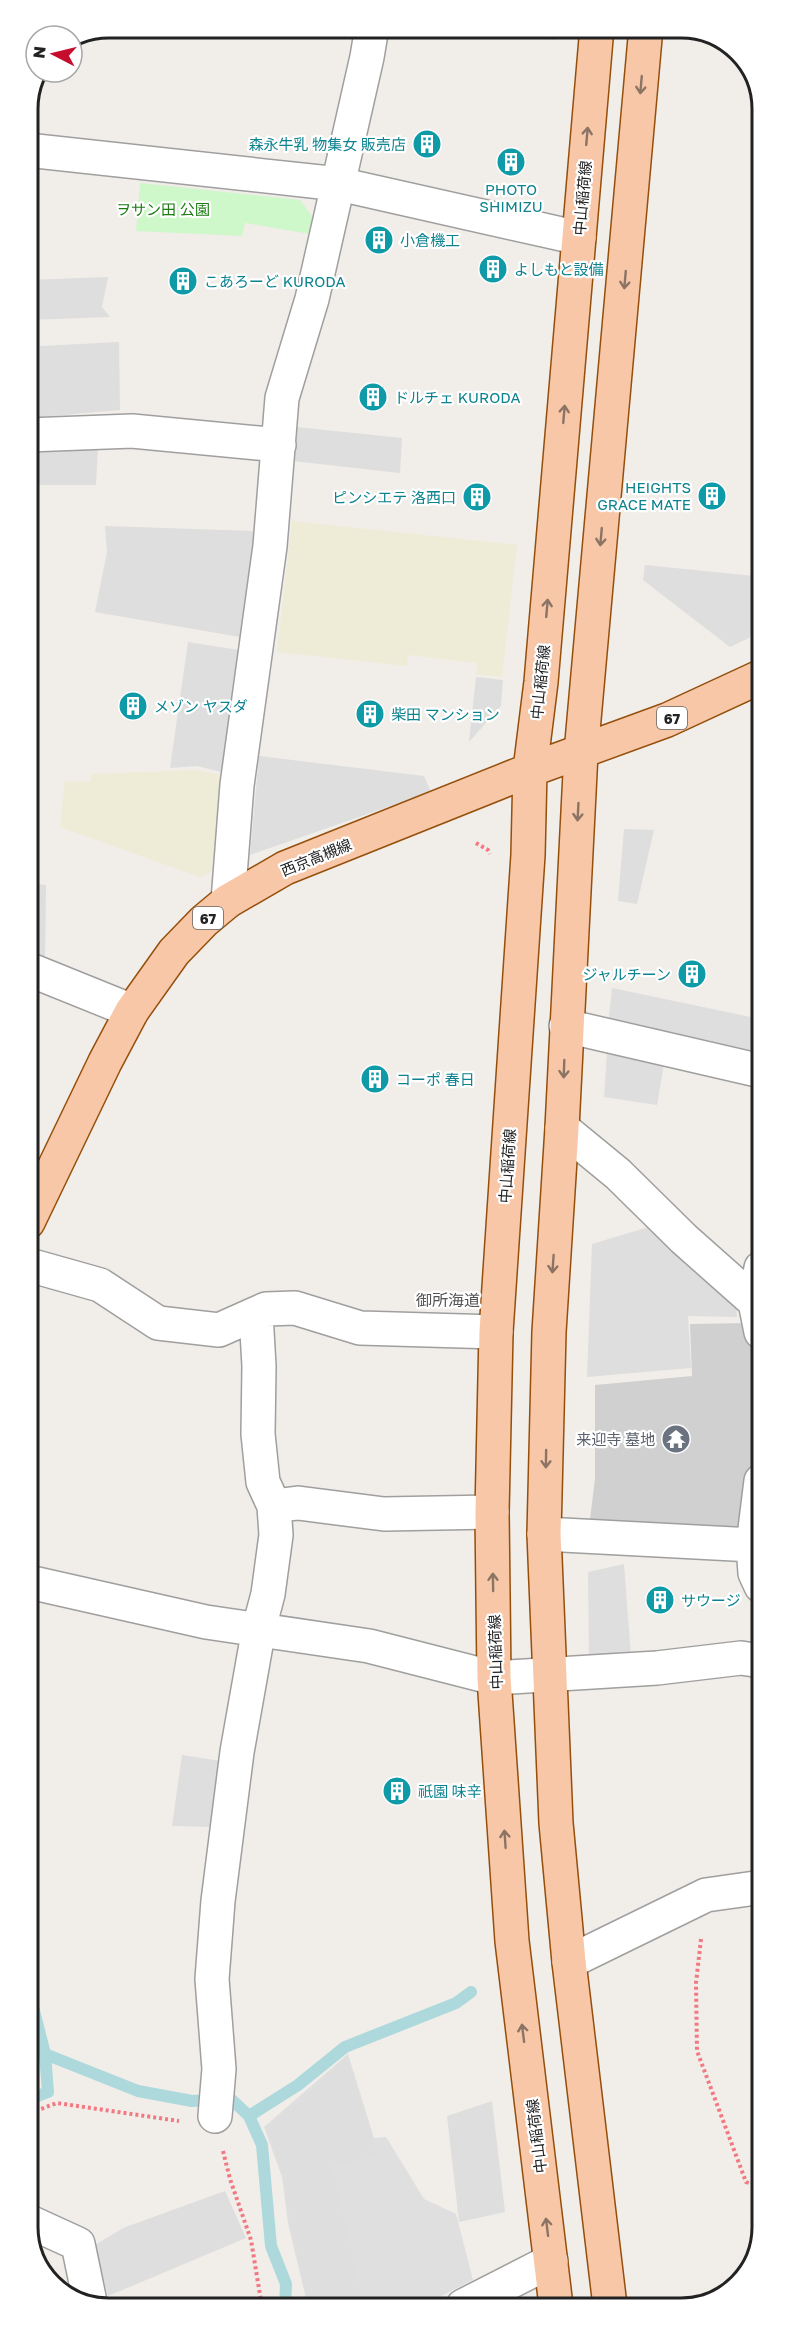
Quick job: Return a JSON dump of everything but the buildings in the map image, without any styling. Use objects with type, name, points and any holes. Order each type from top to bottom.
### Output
[{"type":"main road","name":"中山稲荷線","points":[[555,2298],[512,1941],[494,1678],[492,1512],[496,1332],[528,855],[530,770],[541,682],[596,38]]},
{"type":"main road","points":[[609,2298],[569,1962],[556,1823],[544,1534],[549,1332],[581,753],[645,38]]},
{"type":"main road","name":"西京高槻線","points":[[37,1203],[132,1011],[174,952],[204,921],[228,901],[285,868],[530,770],[668,720],[752,680]]},
{"type":"street","points":[[228,901],[237,785],[270,546],[282,398],[312,299],[370,37]]},
{"type":"street","points":[[37,151],[339,184],[579,238]]},
{"type":"street","points":[[37,435],[132,431],[279,445]]},
{"type":"street","points":[[37,973],[132,1011]]},
{"type":"street","points":[[566,1026],[752,1069]]},
{"type":"street","points":[[562,1128],[618,1174],[752,1311]]},
{"type":"street","points":[[37,1268],[100,1285],[158,1323],[219,1330],[266,1309],[295,1308],[360,1328],[496,1332]]},
{"type":"street","points":[[215,2116],[219,2070],[212,1978],[217,1912],[237,1752],[259,1628],[268,1594],[276,1535],[274,1506],[263,1482],[258,1434],[259,1366],[256,1314]]},
{"type":"street","points":[[274,1506],[298,1503],[384,1514],[492,1512]]},
{"type":"street","points":[[544,1534],[752,1545]]},
{"type":"street","points":[[37,1584],[206,1622],[369,1646],[494,1678],[657,1668],[741,1658],[752,1660]]},
{"type":"street","points":[[569,1962],[706,1895],[752,1888]]},
{"type":"street","points":[[37,2225],[78,2244],[88,2294]]},
{"type":"street","points":[[479,2298],[551,2260]]},
{"type":"path","points":[[476,843],[488,850],[491,858]]},
{"type":"path","points":[[706,1895],[696,1983],[697,2052],[746,2182],[752,2184]]},
{"type":"path","points":[[37,2110],[57,2103],[184,2122],[215,2116],[230,2179],[251,2240],[260,2297]]},
{"type":"shaded area","points":[[530,38],[555,38],[555,40]]},
{"type":"shaded area","points":[[108,277],[102,307],[110,317],[37,320],[37,280]]},
{"type":"shaded area","points":[[119,342],[120,410],[40,417],[40,346]]},
{"type":"shaded area","points":[[296,427],[402,438],[400,473],[293,461]]},
{"type":"shaded area","points":[[98,446],[96,485],[37,485],[37,450]]},
{"type":"shaded area","points":[[292,521],[517,545],[502,677],[476,674],[477,663],[408,655],[407,666],[277,652]]},
{"type":"shaded area","points":[[105,526],[255,531],[240,637],[95,612],[107,552]]},
{"type":"shaded area","points":[[645,565],[752,576],[752,636],[730,647],[643,580]]},
{"type":"shaded area","points":[[188,642],[245,651],[226,773],[197,766],[170,768]]},
{"type":"shaded area","points":[[476,677],[503,680],[501,706],[469,742]]},
{"type":"shaded area","points":[[259,756],[424,776],[431,792],[250,855]]},
{"type":"shaded area","points":[[197,770],[225,776],[211,872],[200,877],[60,827],[65,781],[91,782],[91,774]]},
{"type":"shaded area","points":[[624,829],[654,830],[637,904],[618,901]]},
{"type":"shaded area","points":[[37,884],[46,885],[45,960],[37,958]]},
{"type":"shaded area","points":[[612,988],[752,1017],[752,1059],[608,1026]]},
{"type":"shaded area","points":[[607,1052],[664,1064],[657,1105],[604,1097]]},
{"type":"shaded area","points":[[655,1225],[735,1291],[737,1317],[688,1316],[691,1368],[587,1377],[592,1244]]},
{"type":"shaded area","name":"来迎寺 墓地","points":[[752,1323],[752,1482],[747,1533],[589,1527],[595,1479],[595,1385],[692,1376],[690,1324]]},
{"type":"shaded area","points":[[624,1564],[631,1656],[589,1659],[588,1572]]},
{"type":"shaded area","points":[[182,1755],[221,1761],[214,1827],[172,1826]]},
{"type":"shaded area","points":[[348,2054],[374,2138],[386,2137],[424,2199],[456,2214],[473,2280],[438,2298],[306,2297],[288,2223],[282,2177],[264,2127]]},
{"type":"shaded area","points":[[347,2056],[377,2155],[332,2166],[363,2297],[308,2297],[290,2222],[284,2176],[266,2127],[308,2094]]},
{"type":"shaded area","points":[[492,2101],[505,2212],[459,2222],[447,2116]]},
{"type":"shaded area","points":[[225,2191],[246,2238],[108,2296],[95,2245],[123,2228]]},
{"type":"green space","name":"ヲサン田 公園","points":[[140,183],[300,200],[313,218],[310,234],[245,223],[242,236],[136,231]]},
{"type":"waterway","points":[[249,2116],[298,2085],[345,2047],[456,2003],[471,1992]]},
{"type":"waterway","points":[[37,2022],[45,2054],[138,2091],[192,2101],[231,2099],[249,2116],[262,2145],[271,2246],[286,2284],[285,2297]]},
{"type":"waterway","points":[[37,2096],[48,2092],[45,2054]]},
{"type":"place","name":"森永牛乳 物集女 販売店","points":[[427,144]]},
{"type":"place","name":"PHOTO SHIMIZU","points":[[511,162]]},
{"type":"place","name":"小倉機工","points":[[379,240]]},
{"type":"place","name":"よしもと設備","points":[[493,269]]},
{"type":"place","name":"こあろーど KURODA","points":[[183,281]]},
{"type":"place","name":"ドルチェ KURODA","points":[[373,397]]},
{"type":"place","name":"HEIGHTS GRACE MATE","points":[[712,496]]},
{"type":"place","name":"ピンシエテ 洛西口","points":[[477,497]]},
{"type":"place","name":"メゾン ヤスダ","points":[[133,706]]},
{"type":"place","name":"柴田 マンション","points":[[370,714]]},
{"type":"place","name":"ジャルチーン","points":[[692,974]]},
{"type":"place","name":"コーポ 春日","points":[[375,1079]]},
{"type":"place","name":"来迎寺 墓地","points":[[676,1439]]},
{"type":"place","name":"サウージ","points":[[660,1600]]},
{"type":"place","name":"祇園 味辛","points":[[397,1791]]},
{"type":"district","name":"御所海道","points":[[448,1300]]}]
